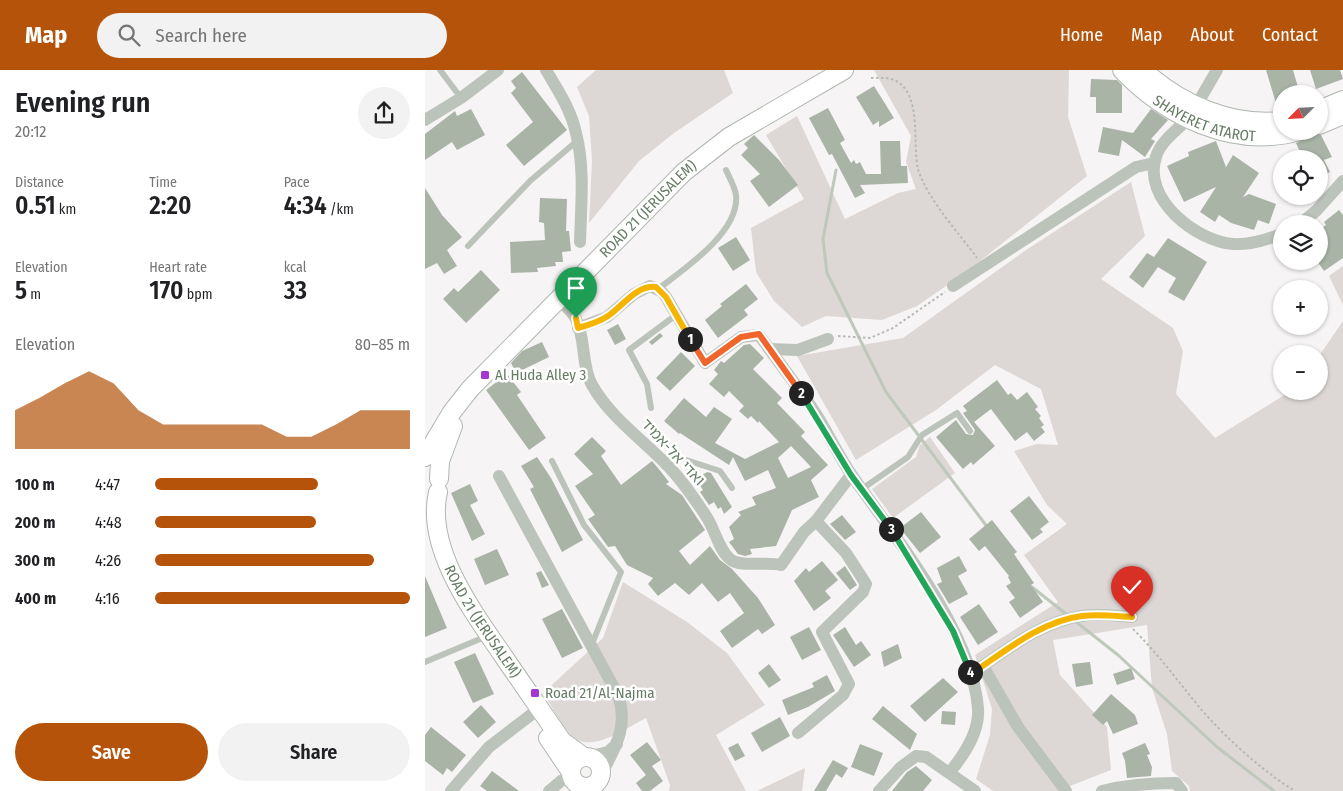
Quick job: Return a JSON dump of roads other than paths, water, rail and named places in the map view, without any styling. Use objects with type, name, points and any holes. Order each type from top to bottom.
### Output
[{"type":"main road","name":"SHAYERET ATAROT","points":[[1122,70],[1152,98],[1192,113],[1273,120]]},
{"type":"main road","name":"SHAYERET ATAROT","points":[[1143,70],[1192,113],[1219,130],[1251,136],[1273,137]]},
{"type":"main road","name":"ROAD 21 (JERUSALEM)","points":[[425,457],[452,412],[478,380],[676,179],[702,157],[738,132],[842,71]]},
{"type":"main road","points":[[1328,106],[1343,100]]},
{"type":"main road","points":[[1328,121],[1343,115]]},
{"type":"main road","name":"ROAD 21 (JERUSALEM)","points":[[478,380],[451,431],[440,461],[434,490],[435,524],[445,559],[458,588],[562,741],[586,757]]},
{"type":"main road","points":[[425,466],[433,469],[434,490]]},
{"type":"main road","name":"ROAD 21 (JERUSALEM)","points":[[425,528],[447,588],[576,781]]},
{"type":"main road","points":[[586,757],[599,763],[601,781],[586,788],[576,781],[575,762],[586,757]]},
{"type":"street","points":[[425,120],[461,98],[498,70]]},
{"type":"street","points":[[546,70],[570,114],[577,141],[580,161],[580,242]]},
{"type":"street","points":[[1217,70],[1192,113],[1156,156],[1154,163],[1155,183],[1175,216],[1191,229],[1210,238],[1232,244],[1252,243],[1273,236]]},
{"type":"street","points":[[953,286],[1136,167],[1154,163]]},
{"type":"street","points":[[1311,215],[1343,181]]},
{"type":"street","points":[[578,328],[607,317],[642,288],[650,286],[658,289],[666,297],[705,363],[741,337],[759,334],[817,415],[851,475],[890,527],[931,591],[953,631],[971,674],[979,710],[972,741],[964,756],[950,772]]},
{"type":"street","name":"ואדי אל-אמיד","points":[[558,299],[573,313],[578,328],[586,371],[596,391],[611,410],[660,458],[688,489],[709,521],[729,559],[735,563],[770,562],[781,565],[804,532],[816,521]]},
{"type":"street","points":[[769,349],[798,350],[828,339]]},
{"type":"street","points":[[798,733],[843,695],[849,684],[822,632],[863,592],[866,584],[846,553],[816,521],[851,475]]},
{"type":"street","points":[[499,476],[612,679],[620,701],[622,716],[620,737],[601,781]]},
{"type":"street","points":[[971,674],[1038,631],[1058,622],[1081,616],[1126,616]]},
{"type":"street","points":[[983,666],[1018,727],[1066,791]]},
{"type":"street","points":[[451,791],[489,747],[532,714]]},
{"type":"street","points":[[586,757],[608,752],[615,746],[620,737]]},
{"type":"street","points":[[879,791],[901,767],[916,756],[926,757],[975,791]]},
{"type":"street","points":[[549,791],[561,781],[576,781]]},
{"type":"street","points":[[1102,791],[1124,786],[1176,783],[1182,791]]},
{"type":"lane","points":[[441,70],[461,98]]},
{"type":"lane","points":[[468,246],[530,181],[577,141]]},
{"type":"lane","points":[[658,289],[693,261],[719,236],[729,221],[735,208],[736,194],[726,170]]},
{"type":"lane","points":[[651,408],[647,384],[629,350],[676,315]]},
{"type":"lane","points":[[862,490],[907,457],[922,435],[957,413],[970,431]]},
{"type":"lane","points":[[660,458],[674,456],[720,471],[732,488]]},
{"type":"lane","points":[[552,460],[584,526],[621,572],[592,644]]},
{"type":"lane","points":[[425,662],[480,639]]},
{"type":"waterway","points":[[836,170],[823,239],[827,273],[886,392],[988,528]]},
{"type":"waterway","points":[[1032,587],[1066,614]]},
{"type":"waterway","points":[[1075,621],[1118,655],[1217,747],[1274,791]]},
{"type":"place","name":"Al Huda Alley 3","points":[[485,375]]},
{"type":"place","name":"Road 21/Al-Najma","points":[[535,693]]}]
